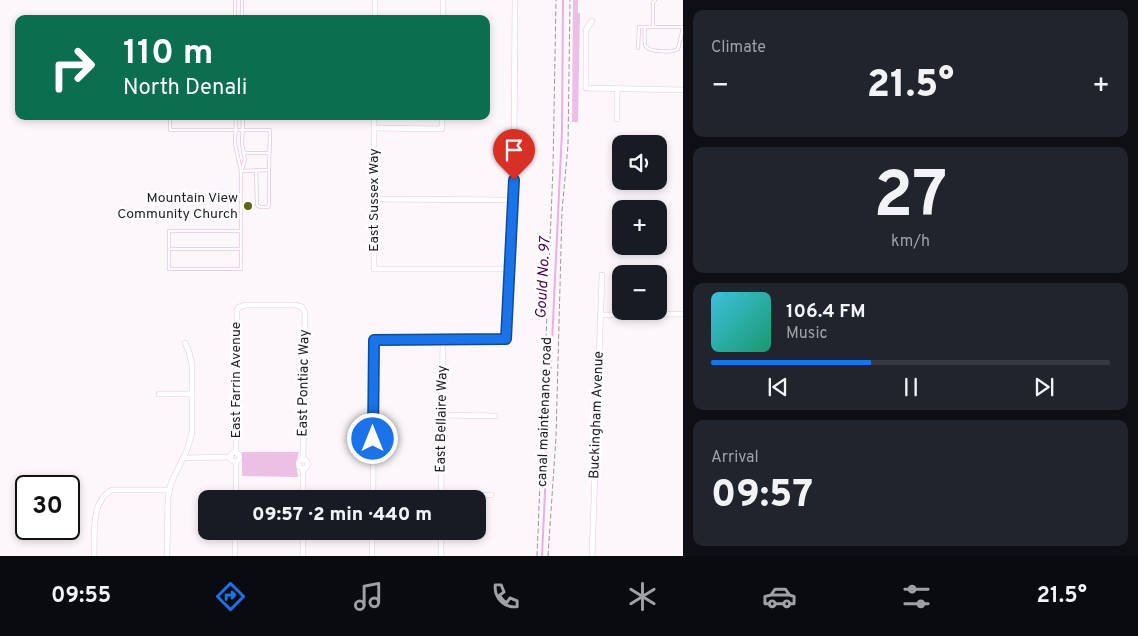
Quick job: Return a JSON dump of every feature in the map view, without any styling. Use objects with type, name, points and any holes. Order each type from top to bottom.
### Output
[{"type":"street","points":[[375,0],[375,15]]},
{"type":"street","points":[[443,0],[443,15]]},
{"type":"street","points":[[373,490],[374,340],[506,339],[513,200],[515,0]]},
{"type":"street","points":[[592,21],[586,30],[586,88],[683,90]]},
{"type":"street","points":[[616,119],[617,88]]},
{"type":"street","name":"East Sussex Way","points":[[374,120],[374,269],[509,269]]},
{"type":"street","points":[[374,128],[442,129],[442,120]]},
{"type":"street","points":[[374,199],[513,200]]},
{"type":"street","name":"Buckingham Avenue","points":[[592,556],[602,275]]},
{"type":"street","name":"East Pontiac Way","points":[[239,307],[246,305],[295,305],[302,307],[305,313],[303,460],[299,461],[298,464],[300,468],[303,468],[303,490]]},
{"type":"street","name":"East Farrin Avenue","points":[[236,453],[237,314],[239,307]]},
{"type":"street","points":[[600,315],[683,314]]},
{"type":"street","name":"East Bellaire Way","points":[[441,490],[443,339]]},
{"type":"street","points":[[167,556],[169,490],[184,458],[192,433],[192,365],[190,352],[185,343]]},
{"type":"street","points":[[159,394],[192,394]]},
{"type":"street","points":[[443,415],[495,416]]},
{"type":"street","points":[[184,458],[231,457],[232,454],[236,453],[240,457],[236,462],[236,490]]},
{"type":"street","points":[[231,457],[232,461],[236,462]]},
{"type":"street","points":[[94,556],[95,517],[102,497],[112,490],[169,490]]},
{"type":"street","points":[[486,495],[492,495]]},
{"type":"street","points":[[235,540],[235,556]]},
{"type":"street","points":[[303,540],[303,556]]},
{"type":"street","points":[[372,540],[372,556]]},
{"type":"street","points":[[441,540],[441,556]]},
{"type":"lane","points":[[235,0],[235,15]]},
{"type":"lane","points":[[242,0],[242,15]]},
{"type":"lane","points":[[653,27],[653,3],[655,0]]},
{"type":"lane","points":[[638,48],[639,27],[645,27],[653,27],[683,28],[678,49],[670,52],[648,50],[644,44],[645,27]]},
{"type":"lane","points":[[170,120],[170,130],[270,130],[269,204],[265,208],[260,208],[256,205],[256,170]]},
{"type":"lane","points":[[236,120],[235,144],[242,171]]},
{"type":"lane","points":[[241,232],[169,232],[169,268],[241,269],[242,171],[245,160],[242,144],[243,120]]},
{"type":"lane","points":[[244,152],[269,153]]},
{"type":"lane","points":[[242,171],[269,170]]},
{"type":"lane","points":[[169,250],[241,250]]},
{"type":"path","name":"canal maintenance road","points":[[537,556],[553,168],[556,0]]},
{"type":"path","name":"canal maintenance road","points":[[548,556],[556,437],[562,211],[568,145],[570,0]]},
{"type":"shaded area","points":[[573,0],[578,0],[578,13],[580,13],[578,122],[572,122]]},
{"type":"shaded area","points":[[242,452],[299,452],[296,464],[298,477],[242,476]]},
{"type":"waterway","name":"Gould No. 97","points":[[542,556],[562,130],[563,0]]},
{"type":"place","name":"Mountain View Community Church","points":[[248,206]]},
{"type":"route","points":[[373,439],[374,340],[506,339],[514,180]]}]
